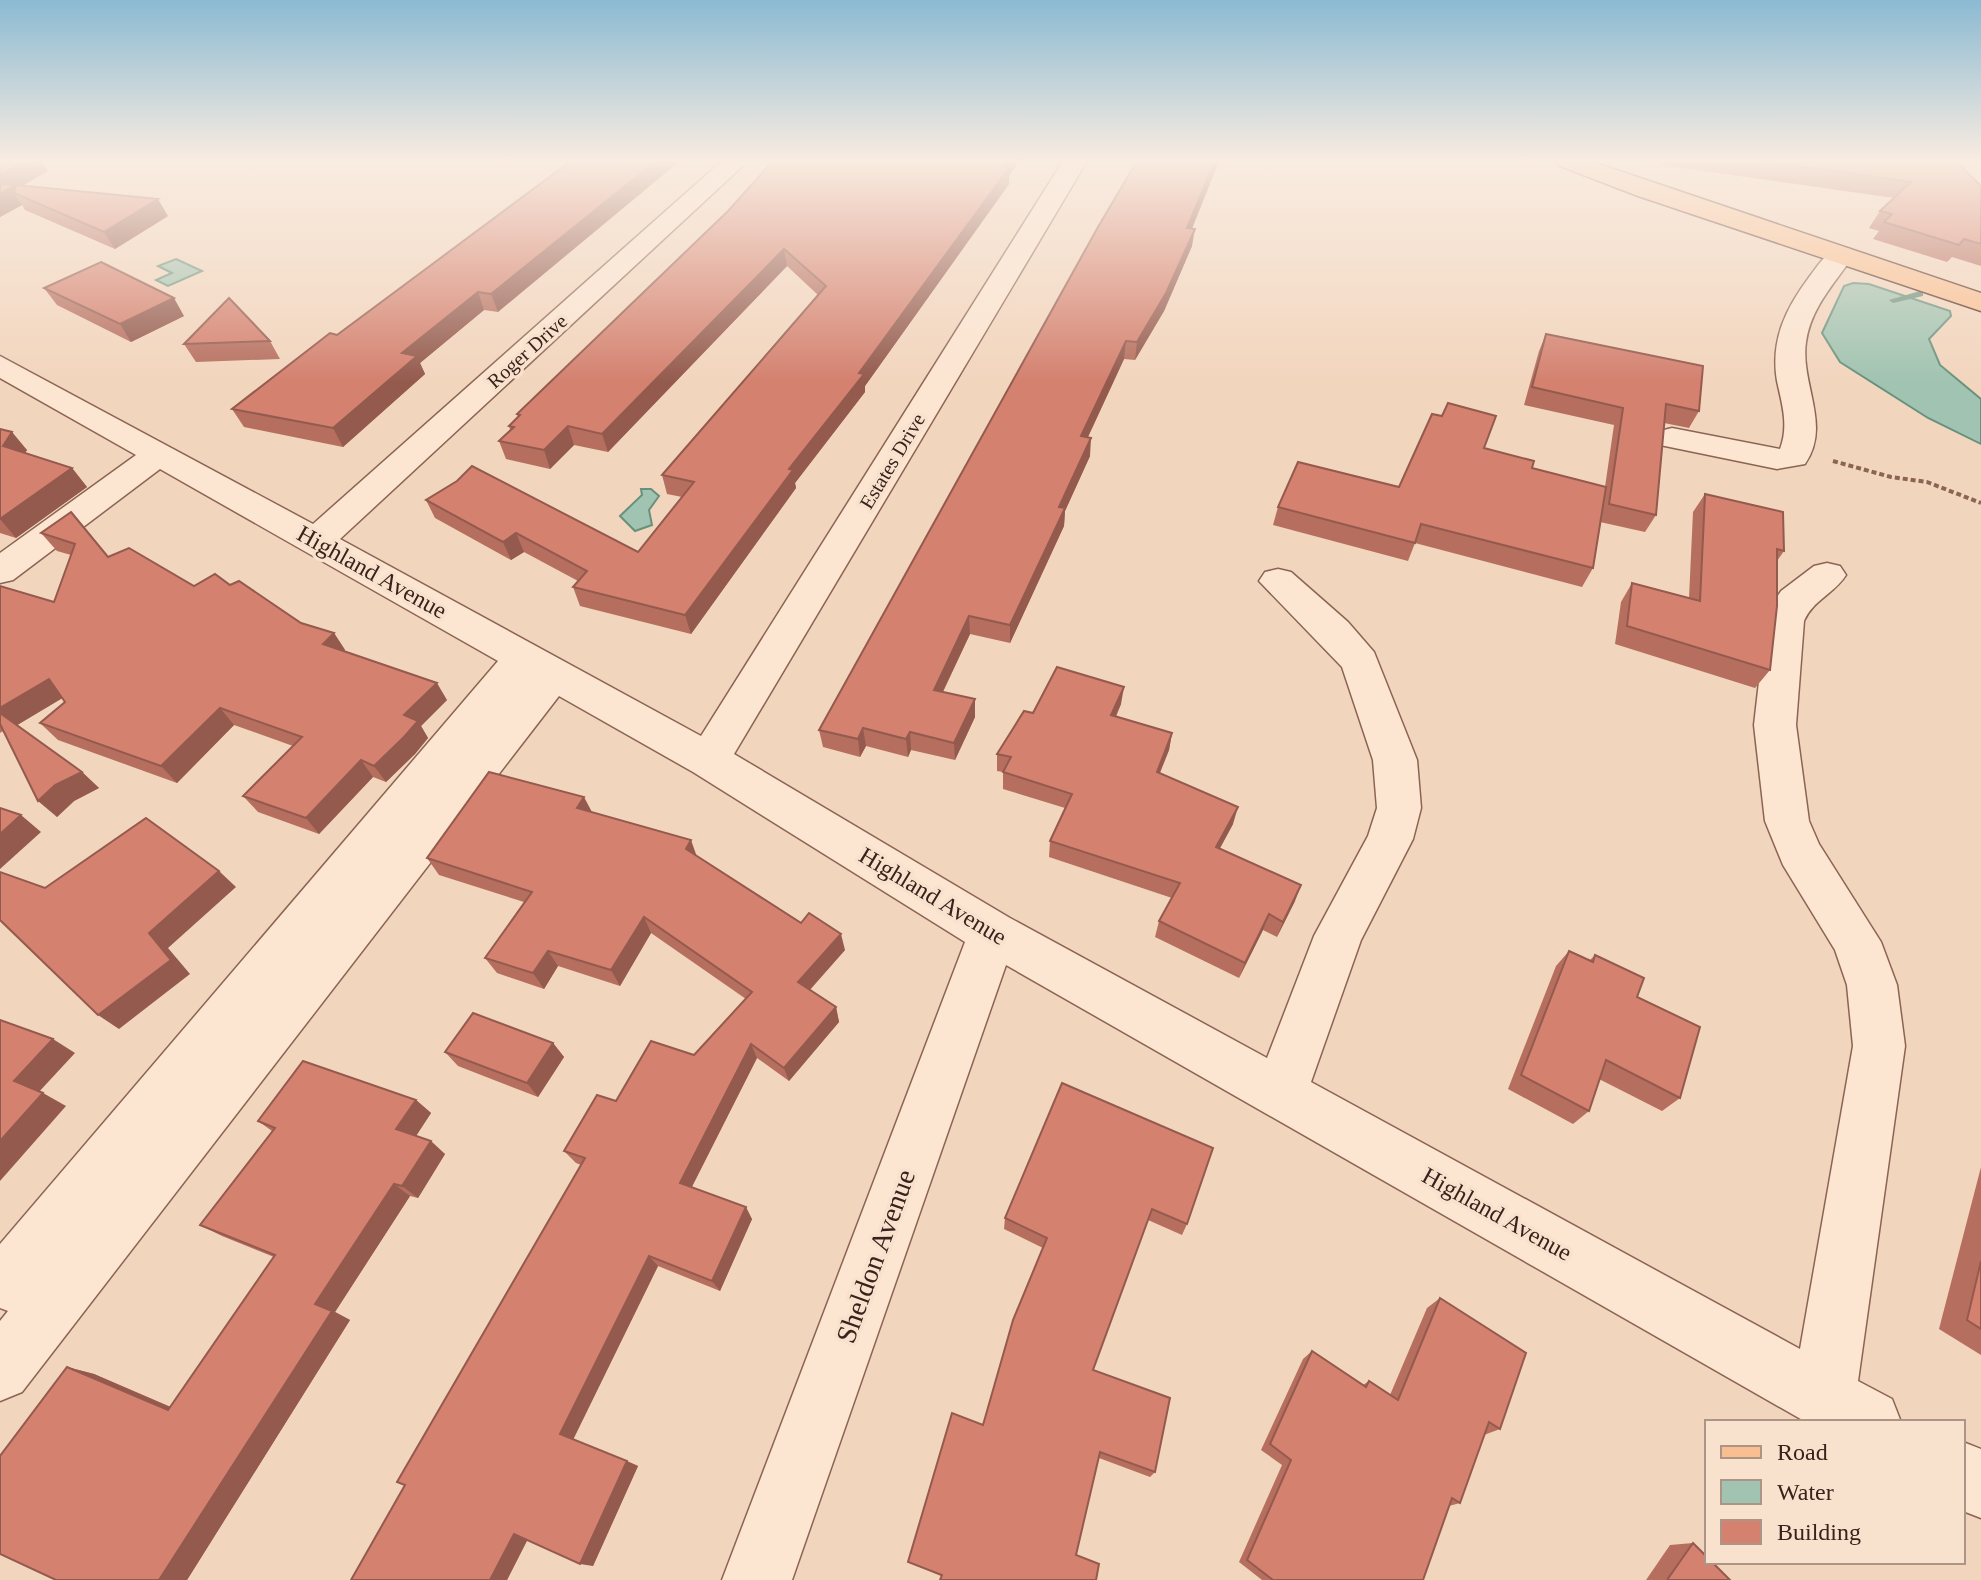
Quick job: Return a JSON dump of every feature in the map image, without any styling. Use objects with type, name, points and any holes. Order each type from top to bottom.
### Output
[{"type":"main road","points":[[1782,235],[1981,302]]},
{"type":"street","name":"Roger Drive","points":[[317,540],[654,235]]},
{"type":"street","name":"Estates Drive","points":[[708,760],[1030,235]]},
{"type":"street","points":[[1672,438],[1777,459],[1793,457],[1800,444],[1802,419],[1789,355],[1793,331],[1815,287],[1841,255]]},
{"type":"street","name":"Highland Avenue","points":[[0,365],[708,760],[993,933],[1865,1420]]},
{"type":"street","points":[[0,571],[157,455]]},
{"type":"street","points":[[1824,1397],[1879,1046],[1872,985],[1857,942],[1799,852],[1787,821],[1775,725],[1785,621],[1794,600],[1827,575]]},
{"type":"street","points":[[1278,581],[1334,632],[1360,662],[1395,760],[1399,808],[1390,839],[1338,936],[1280,1093]]},
{"type":"street","points":[[8,1281],[539,665]]},
{"type":"street","points":[[0,1370],[539,665]]},
{"type":"street","name":"Sheldon Avenue","points":[[757,1580],[993,933]]},
{"type":"path","points":[[1800,444],[1830,460],[1891,477],[1927,482],[1981,503]]},
{"type":"water","points":[[176,259],[202,271],[168,286],[156,280],[172,273],[158,266]]},
{"type":"water","points":[[1869,284],[1950,311],[1951,316],[1929,339],[1940,365],[1981,399],[1981,444],[1928,418],[1840,362],[1822,333],[1844,286]]},
{"type":"water","points":[[641,489],[651,489],[659,496],[649,510],[652,525],[635,531],[620,516],[642,495]]},
{"type":"building","points":[[472,235],[565,235],[491,294],[478,292],[402,353],[417,356],[333,428],[232,409],[330,333],[337,335]]},
{"type":"building","points":[[703,235],[960,235],[859,373],[864,374],[789,469],[793,470],[685,615],[573,587],[587,571],[516,533],[503,542],[426,500],[457,481],[472,466],[638,552],[694,482],[662,475],[826,286],[784,249],[602,434],[568,426],[544,450],[499,441],[514,427],[509,426],[520,415],[517,414]]},
{"type":"building","points":[[1094,235],[1192,235],[1166,293],[1137,342],[1126,341],[1081,436],[1091,438],[1059,507],[1065,508],[1010,625],[969,616],[934,690],[975,699],[954,743],[910,732],[906,739],[863,728],[858,739],[819,730]]},
{"type":"building","points":[[1926,235],[1981,235],[1981,244],[1964,239],[1959,245]]},
{"type":"building","points":[[101,262],[174,298],[120,324],[44,288]]},
{"type":"building","points":[[229,298],[270,341],[184,344]]},
{"type":"building","points":[[1546,334],[1703,366],[1699,411],[1666,404],[1656,515],[1609,504],[1623,408],[1532,387]]},
{"type":"building","points":[[1448,403],[1496,416],[1484,448],[1534,461],[1532,468],[1606,487],[1593,568],[1421,524],[1415,543],[1278,507],[1298,462],[1399,487],[1432,414],[1442,416]]},
{"type":"building","points":[[0,429],[12,432],[3,446],[72,468],[0,519]]},
{"type":"building","points":[[1705,494],[1783,512],[1784,551],[1777,549],[1777,606],[1770,670],[1627,626],[1632,583],[1700,601]]},
{"type":"building","points":[[71,512],[108,557],[129,548],[194,586],[215,574],[230,585],[239,581],[301,623],[334,633],[323,644],[437,683],[404,715],[418,721],[374,766],[361,760],[306,818],[243,796],[302,737],[220,708],[161,766],[40,723],[65,702],[49,679],[0,708],[0,586],[54,602],[75,544],[41,533]]},
{"type":"building","points":[[1057,667],[1124,687],[1111,715],[1172,733],[1157,772],[1238,807],[1216,847],[1301,885],[1283,922],[1269,914],[1245,963],[1159,921],[1180,883],[1050,841],[1072,794],[1003,772],[1011,757],[997,754],[1024,711],[1033,713]]},
{"type":"building","points":[[0,713],[82,772],[55,785],[38,801],[0,724]]},
{"type":"building","points":[[489,772],[584,797],[577,808],[691,840],[686,849],[801,923],[809,913],[841,934],[798,982],[836,1007],[784,1068],[751,1044],[680,1183],[746,1207],[712,1281],[649,1256],[560,1434],[627,1461],[580,1564],[514,1534],[490,1580],[351,1580],[405,1485],[397,1482],[585,1158],[564,1151],[597,1095],[616,1101],[651,1041],[694,1055],[752,992],[644,917],[611,970],[548,951],[533,973],[485,958],[532,892],[427,858]]},
{"type":"building","points":[[0,808],[21,815],[0,834]]},
{"type":"building","points":[[146,818],[219,871],[149,933],[171,960],[98,1015],[0,920],[0,872],[45,888]]},
{"type":"building","points":[[1569,951],[1593,962],[1595,955],[1644,978],[1637,997],[1700,1027],[1680,1098],[1606,1060],[1589,1111],[1521,1075]]},
{"type":"building","points":[[473,1013],[553,1043],[527,1083],[445,1052]]},
{"type":"building","points":[[0,1020],[53,1039],[14,1081],[43,1093],[0,1141]]},
{"type":"building","points":[[303,1061],[416,1100],[396,1129],[431,1141],[402,1186],[394,1184],[315,1304],[332,1311],[159,1580],[56,1580],[0,1554],[0,1456],[67,1367],[168,1410],[275,1255],[200,1225],[275,1128],[258,1121]]},
{"type":"building","points":[[1062,1083],[1213,1148],[1187,1224],[1152,1209],[1093,1370],[1170,1398],[1155,1472],[1100,1452],[1076,1555],[1099,1564],[1096,1580],[940,1580],[942,1575],[908,1562],[952,1413],[983,1425],[1013,1320],[1047,1238],[1005,1218]]},
{"type":"building","points":[[1981,1261],[1981,1329],[1967,1320]]},
{"type":"building","points":[[1440,1298],[1526,1353],[1500,1429],[1489,1422],[1460,1503],[1452,1498],[1423,1580],[1273,1580],[1247,1560],[1291,1460],[1270,1444],[1312,1351],[1366,1387],[1369,1381],[1398,1400]]},
{"type":"building","points":[[1693,1543],[1705,1555],[1705,1564],[1714,1564],[1730,1580],[1667,1580]]},
{"type":"waterway","points":[[1893,300],[1920,294]]}]
